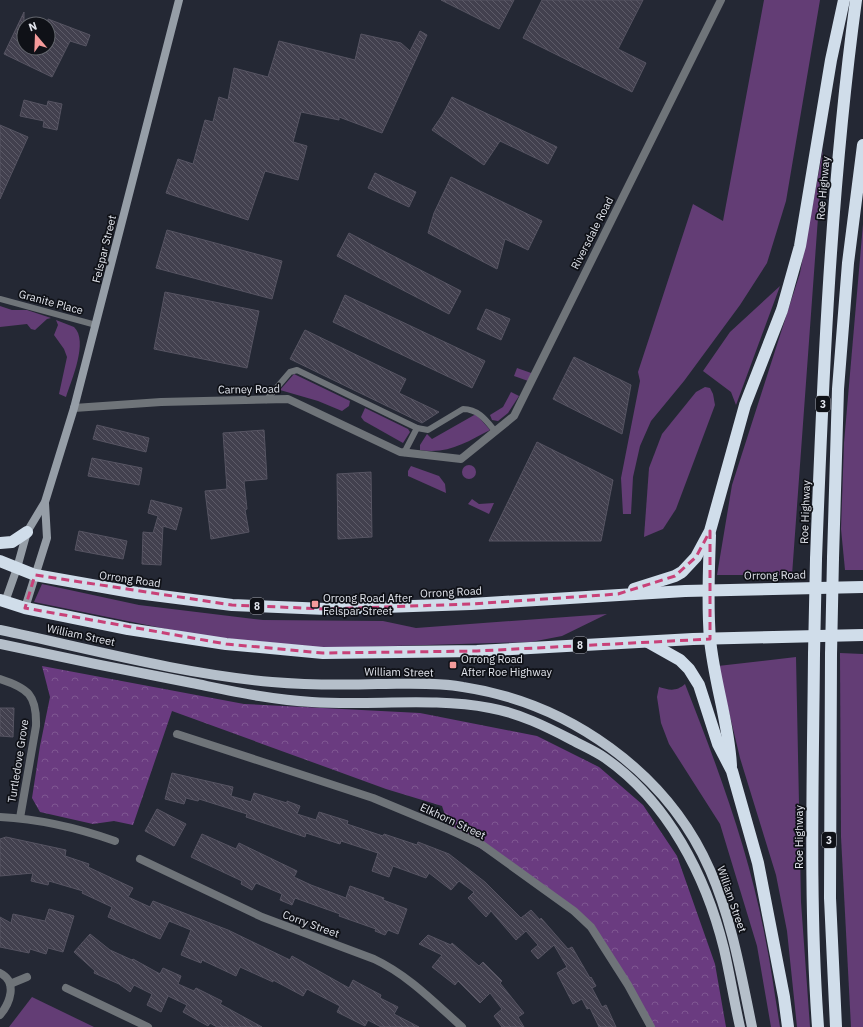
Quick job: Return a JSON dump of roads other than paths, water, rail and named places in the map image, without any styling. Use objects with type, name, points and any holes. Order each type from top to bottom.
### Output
[{"type":"highway","points":[[732,771],[730,741],[710,639],[708,590],[710,531],[744,405],[782,310],[800,246],[831,60],[844,0]]},
{"type":"highway","name":"Roe Highway","points":[[818,1027],[812,828],[816,559],[831,248],[849,51],[856,0]]},
{"type":"highway","name":"3","points":[[836,1027],[830,898],[832,558],[838,389],[848,263],[863,145]]},
{"type":"highway","points":[[618,594],[676,576],[696,557],[710,531]]},
{"type":"highway","points":[[0,543],[12,542],[27,532]]},
{"type":"highway","name":"Orrong Road","points":[[0,561],[35,575],[138,593],[232,606],[326,609],[471,604],[618,594],[708,590],[863,587]]},
{"type":"highway","name":"8","points":[[3,601],[26,608],[128,629],[226,644],[323,653],[477,651],[710,639],[863,635]]},
{"type":"highway","points":[[648,642],[680,660],[699,685],[718,744],[732,771],[758,863],[784,997],[788,1027]]},
{"type":"main road","name":"William Street","points":[[0,630],[187,670],[271,682],[315,684],[431,683],[462,686],[513,698],[576,725],[611,748],[642,772],[670,804],[690,833],[709,868],[722,900],[735,946],[752,1027]]},
{"type":"main road","name":"William Street","points":[[0,644],[83,662],[269,698],[313,702],[462,704],[492,708],[551,729],[605,758],[633,782],[661,812],[697,873],[710,904],[723,948],[740,1027]]},
{"type":"street","name":"Felspar Street","points":[[3,601],[17,568],[27,532],[45,502],[74,408],[179,0]]},
{"type":"street","name":"Riversdale Road","points":[[461,459],[514,416],[518,409],[722,0]]},
{"type":"street","name":"Carney Road","points":[[74,408],[161,402],[288,399],[404,453],[461,459]]},
{"type":"street","name":"Felspar Street","points":[[26,608],[47,538],[45,502]]},
{"type":"street","name":"Turtledove Grove","points":[[0,679],[18,685],[27,691],[34,701],[36,713],[36,726],[20,818]]},
{"type":"street","name":"Elkhorn Street","points":[[177,734],[373,798],[481,844],[574,911],[591,927],[628,985],[651,1027]]},
{"type":"street","points":[[0,817],[20,818],[87,831],[115,841]]},
{"type":"street","name":"Corry Street","points":[[140,859],[262,917],[374,959],[391,967],[408,979],[462,1027]]},
{"type":"street","points":[[0,973],[6,976],[10,984],[9,1001],[0,1015]]},
{"type":"street","points":[[10,984],[27,977]]},
{"type":"street","points":[[66,988],[148,1027]]},
{"type":"lane","name":"Granite Place","points":[[0,299],[96,325]]},
{"type":"lane","points":[[266,400],[290,372],[297,370],[418,428],[428,430],[463,409],[466,409],[480,414],[495,431]]},
{"type":"lane","points":[[404,453],[418,428]]},
{"type":"place","name":"Orrong Road After Felspar Street","points":[[315,604]]},
{"type":"place","name":"Orrong Road After Roe Highway","points":[[453,665]]}]
